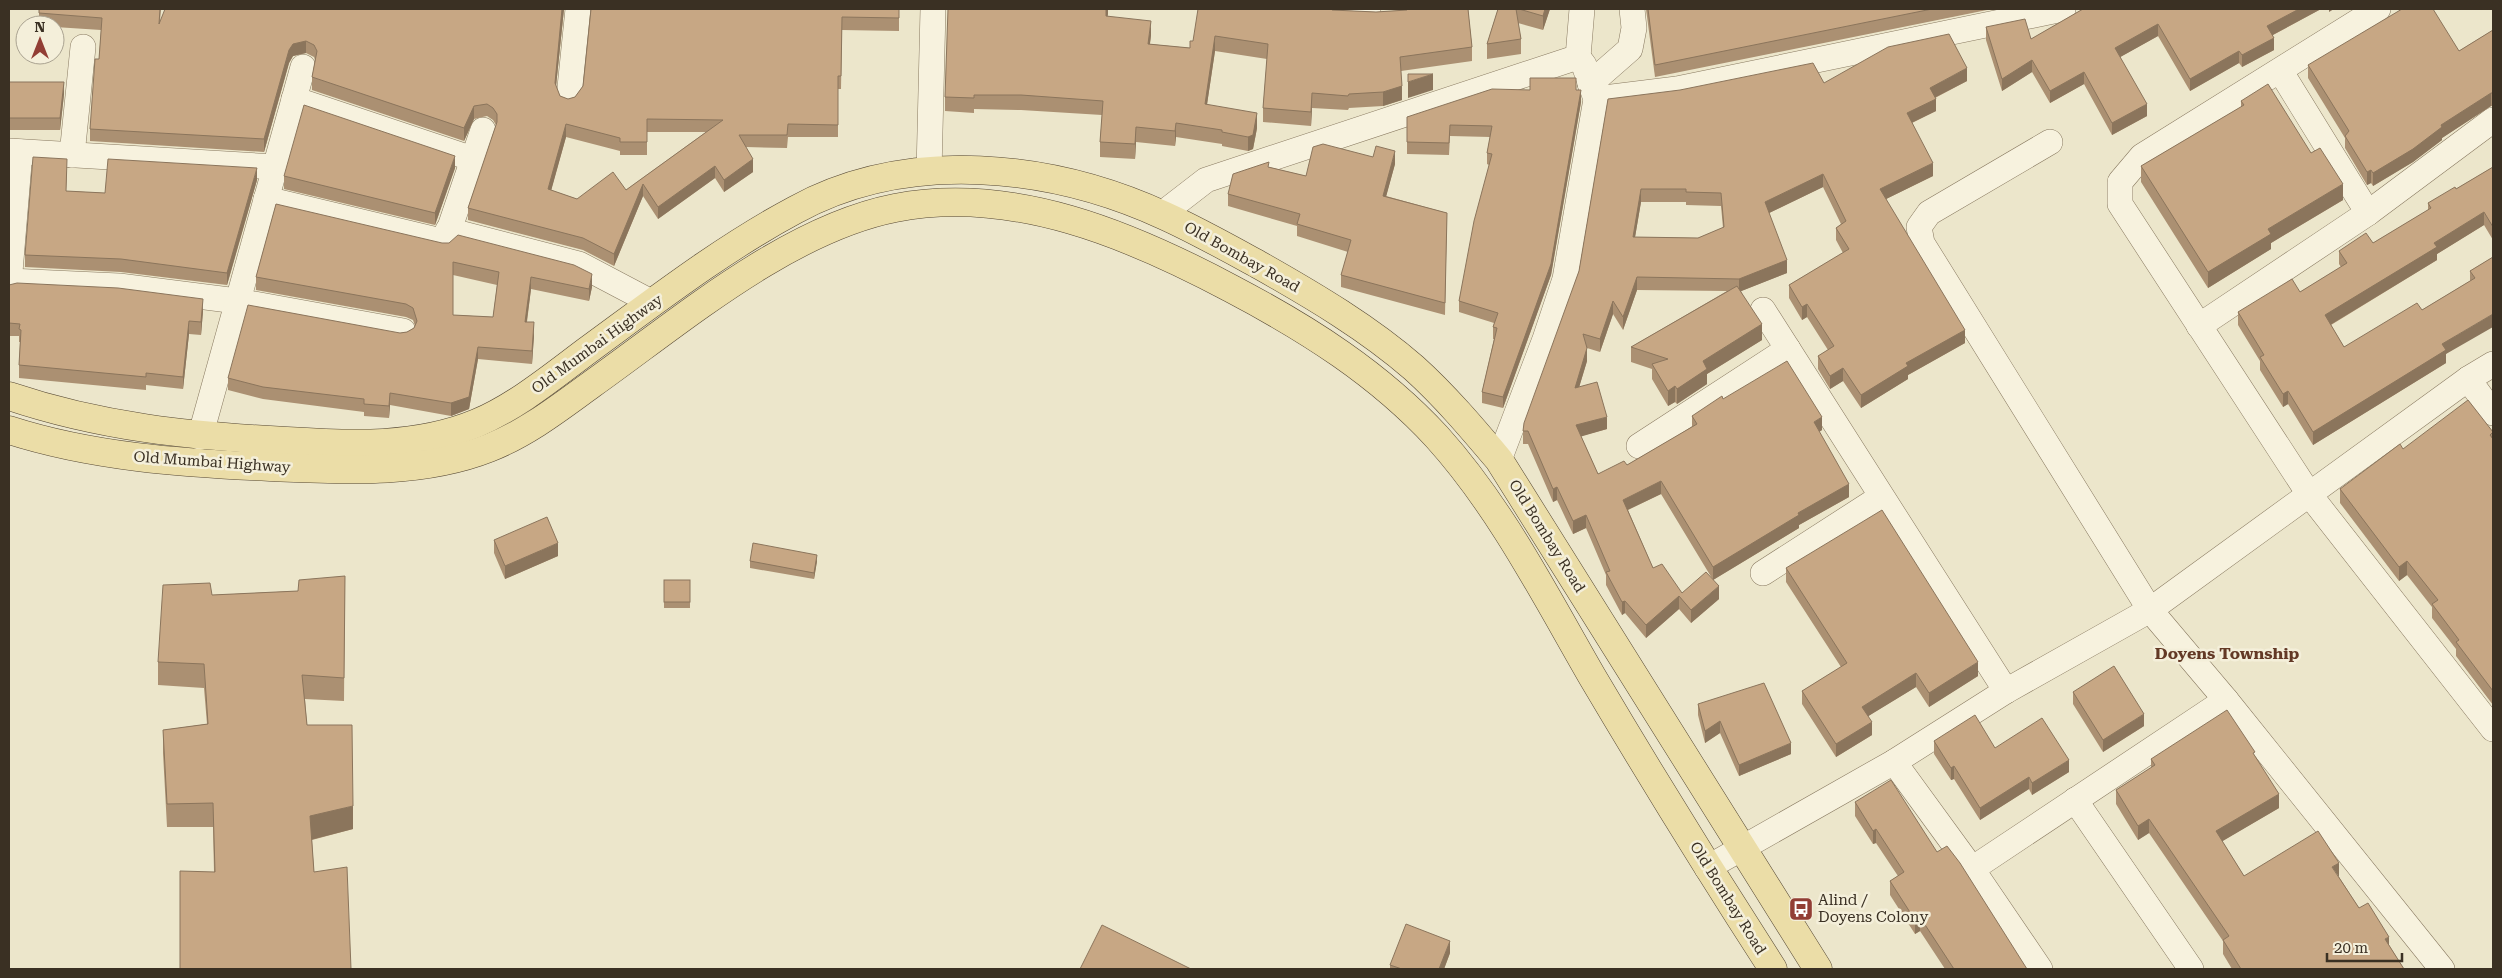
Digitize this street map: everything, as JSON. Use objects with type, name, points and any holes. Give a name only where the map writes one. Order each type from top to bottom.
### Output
[{"type":"main road","name":"Old Mumbai Highway","points":[[9,396],[56,412],[129,427],[200,437],[329,444],[388,443],[433,437],[478,423],[521,399],[653,302],[751,234],[800,206],[854,185],[882,177],[929,172],[979,171],[1032,175],[1087,187],[1162,214]]},
{"type":"main road","name":"Old Mumbai Highway","points":[[10,430],[50,442],[122,456],[196,464],[330,469],[389,468],[436,463],[488,448],[534,426],[761,265],[812,236],[866,216],[898,207],[976,203],[1028,209],[1080,222],[1148,247]]},
{"type":"main road","name":"Old Bombay Road","points":[[1162,214],[1301,288],[1362,328],[1413,368],[1457,412],[1499,460],[1818,969]]},
{"type":"main road","name":"Old Bombay Road","points":[[1148,247],[1284,317],[1345,356],[1395,394],[1466,470],[1509,534],[1707,868],[1773,969]]},
{"type":"street","points":[[568,97],[578,9]]},
{"type":"street","points":[[929,172],[933,9]]},
{"type":"street","points":[[1337,9],[1368,11]]},
{"type":"street","points":[[1499,460],[1545,340],[1564,279],[1593,91],[1578,57],[1582,9]]},
{"type":"street","points":[[1593,91],[1630,49],[1634,28],[1632,9]]},
{"type":"street","points":[[1593,91],[1677,89],[2063,9]]},
{"type":"street","points":[[2378,9],[2281,72],[2142,156],[2120,182],[2120,204],[2309,494],[2493,729]]},
{"type":"street","points":[[72,155],[83,47]]},
{"type":"street","points":[[1162,214],[1206,180],[1578,57]]},
{"type":"street","points":[[200,437],[303,67]]},
{"type":"street","points":[[2281,72],[2368,212]]},
{"type":"street","points":[[294,99],[473,159]]},
{"type":"street","points":[[2199,326],[2368,212],[2493,120]]},
{"type":"street","points":[[266,199],[445,242],[483,130]]},
{"type":"street","points":[[2050,142],[1929,212],[1919,227],[1922,243],[2150,610],[2226,700],[2442,969]]},
{"type":"street","points":[[276,166],[14,152],[9,283],[119,286],[238,301],[403,331]]},
{"type":"street","points":[[448,230],[579,264],[653,302]]},
{"type":"street","points":[[1764,310],[2006,691]]},
{"type":"street","points":[[1639,446],[1788,349]]},
{"type":"street","points":[[1707,868],[1741,847],[1894,762],[2006,691],[2150,610],[2468,379],[2493,364]]},
{"type":"street","points":[[2468,379],[2493,413]]},
{"type":"street","points":[[1763,573],[1881,497]]},
{"type":"street","points":[[1972,869],[2226,700]]},
{"type":"street","points":[[1894,762],[1972,869],[2040,969]]},
{"type":"street","points":[[2075,800],[2191,969]]},
{"type":"building","points":[[39,9],[160,9],[159,24],[165,9],[562,9],[555,83],[560,96],[568,99],[575,97],[583,86],[591,9],[899,9],[899,18],[842,17],[841,76],[838,76],[838,125],[788,124],[787,135],[739,135],[753,159],[724,180],[715,166],[658,207],[643,184],[614,254],[583,238],[468,208],[497,122],[497,114],[493,108],[487,104],[474,106],[464,128],[312,77],[317,51],[314,45],[306,41],[293,44],[289,50],[264,139],[90,129],[95,59],[99,59],[102,18],[39,13]],"holes":[[[647,119],[723,120],[626,190],[613,172],[577,199],[548,189],[566,124],[620,138],[620,142],[647,142]]]},
{"type":"building","points":[[948,9],[1106,9],[1106,16],[1151,21],[1148,44],[1190,48],[1190,41],[1193,41],[1198,9],[1331,9],[1376,12],[1407,9],[1468,9],[1472,47],[1400,57],[1402,86],[1383,92],[1349,94],[1348,96],[1312,93],[1311,112],[1263,108],[1268,44],[1215,36],[1205,104],[1257,113],[1253,135],[1248,137],[1222,132],[1222,130],[1176,123],[1175,131],[1136,127],[1135,144],[1100,142],[1103,101],[1021,95],[974,95],[974,98],[945,97]]},
{"type":"building","points":[[1498,9],[1516,9],[1521,39],[1487,44]]},
{"type":"building","points":[[1519,9],[1545,9],[1543,16]]},
{"type":"building","points":[[1648,9],[1932,9],[1655,65]]},
{"type":"building","points":[[2083,9],[2299,9],[2267,26],[2274,38],[2242,55],[2239,51],[2190,79],[2158,24],[2115,48],[2147,104],[2112,123],[2084,72],[2050,91],[2032,60],[2002,79],[1986,27],[2025,19],[2031,39]]},
{"type":"building","points":[[2402,9],[2433,9],[2459,51],[2493,30],[2493,93],[2441,125],[2442,127],[2413,149],[2373,173],[2371,170],[2367,172],[2345,136],[2349,131],[2308,65]]},
{"type":"building","points":[[1949,34],[1967,68],[1930,88],[1936,99],[1907,113],[1933,163],[1880,189],[1965,330],[1906,363],[1908,366],[1861,395],[1843,368],[1830,376],[1818,356],[1834,346],[1807,304],[1802,307],[1789,285],[1849,249],[1836,228],[1846,221],[1823,174],[1765,202],[1787,260],[1739,279],[1637,277],[1623,317],[1613,301],[1600,339],[1583,334],[1587,348],[1575,388],[1597,382],[1607,417],[1576,425],[1598,474],[1624,461],[1627,465],[1697,424],[1692,416],[1722,396],[1723,399],[1787,361],[1822,417],[1814,422],[1849,484],[1798,513],[1799,515],[1713,567],[1661,481],[1623,500],[1653,568],[1662,564],[1682,593],[1706,572],[1719,586],[1691,610],[1679,596],[1646,625],[1625,601],[1622,602],[1606,572],[1610,571],[1586,515],[1573,521],[1557,487],[1553,489],[1528,431],[1523,431],[1524,423],[1579,271],[1608,99],[1680,90],[1813,63],[1824,83],[1888,47]],"holes":[[[1641,189],[1686,189],[1686,192],[1721,193],[1724,227],[1698,238],[1633,237]]]},
{"type":"building","points":[[1408,74],[1433,74],[1408,82]]},
{"type":"building","points":[[1530,78],[1576,78],[1576,90],[1581,90],[1551,264],[1503,397],[1482,392],[1497,328],[1493,327],[1498,313],[1459,301],[1474,221],[1492,154],[1487,153],[1492,126],[1450,125],[1449,143],[1407,142],[1407,117],[1492,89],[1530,90]]},
{"type":"building","points":[[9,82],[64,82],[60,118],[9,118]]},
{"type":"building","points":[[2268,84],[2311,153],[2320,148],[2343,184],[2268,229],[2271,234],[2208,272],[2141,166],[2244,105],[2241,101]]},
{"type":"building","points":[[304,105],[455,156],[435,213],[284,176]]},
{"type":"building","points":[[1323,144],[1373,157],[1376,146],[1395,151],[1383,196],[1447,213],[1445,303],[1341,275],[1351,240],[1297,224],[1300,214],[1228,194],[1233,174],[1269,162],[1268,167],[1306,176],[1313,147]]},
{"type":"building","points":[[33,157],[67,159],[66,191],[105,193],[108,159],[257,168],[227,273],[121,259],[25,255]]},
{"type":"building","points":[[2493,167],[2493,227],[2484,212],[2434,243],[2437,247],[2325,315],[2344,347],[2417,303],[2422,310],[2475,278],[2470,271],[2493,257],[2493,314],[2442,344],[2446,350],[2313,432],[2288,391],[2283,394],[2260,357],[2264,355],[2238,312],[2292,279],[2300,292],[2347,263],[2339,251],[2366,233],[2373,243],[2431,208],[2428,203]]},
{"type":"building","points":[[276,204],[442,243],[449,243],[458,235],[574,265],[592,274],[589,289],[531,277],[525,322],[534,322],[532,351],[478,347],[469,397],[451,403],[390,393],[389,406],[364,404],[364,399],[263,387],[228,378],[248,305],[400,333],[414,328],[417,321],[413,308],[406,304],[256,277]],"holes":[[[453,262],[499,272],[493,317],[453,315]]]},
{"type":"building","points":[[17,283],[118,288],[203,299],[201,322],[189,321],[183,377],[146,373],[146,377],[19,365],[20,324],[9,323],[9,285]]},
{"type":"building","points":[[1737,286],[1762,324],[1703,361],[1707,369],[1677,389],[1675,386],[1668,391],[1652,364],[1668,359],[1631,347]]},
{"type":"building","points":[[2468,400],[2493,432],[2490,435],[2493,439],[2493,691],[2456,642],[2459,640],[2432,604],[2438,600],[2407,561],[2399,567],[2340,489],[2400,444],[2403,449]]},
{"type":"building","points":[[1882,510],[1978,662],[1929,693],[1916,673],[1862,707],[1872,722],[1836,744],[1802,691],[1847,663],[1786,568]]},
{"type":"building","points":[[547,517],[558,543],[505,566],[494,540]]},
{"type":"building","points":[[753,543],[817,555],[814,573],[750,561]]},
{"type":"building","points":[[345,576],[344,678],[302,675],[307,725],[352,725],[353,806],[310,816],[314,872],[347,867],[351,969],[180,969],[180,871],[215,872],[213,803],[167,804],[163,730],[208,724],[204,664],[158,662],[163,585],[210,583],[212,595],[298,591],[299,580]]},
{"type":"building","points":[[664,580],[690,580],[690,602],[664,602]]},
{"type":"building","points":[[2114,666],[2144,714],[2103,740],[2073,692]]},
{"type":"building","points":[[1764,683],[1791,743],[1739,765],[1720,721],[1705,731],[1698,704]]},
{"type":"building","points":[[2227,710],[2255,752],[2253,753],[2279,794],[2216,831],[2244,876],[2318,831],[2339,863],[2332,867],[2359,908],[2368,903],[2389,937],[2385,939],[2404,969],[2241,969],[2223,940],[2229,936],[2149,819],[2138,826],[2116,790],[2155,765],[2151,759]]},
{"type":"building","points":[[1975,715],[1995,748],[2042,718],[2069,760],[2032,783],[2029,777],[1980,808],[1954,766],[1951,768],[1934,741]]},
{"type":"building","points":[[1891,780],[1937,852],[1947,846],[1960,863],[2027,969],[1954,969],[1920,917],[1915,920],[1890,881],[1904,872],[1876,829],[1873,831],[1855,802]]},
{"type":"building","points":[[1406,924],[1450,941],[1439,969],[1402,969],[1390,965]]},
{"type":"building","points":[[1102,925],[1191,969],[1080,969]]},
{"type":"place","name":"Alind / Doyens Colony","points":[[1801,909]]},
{"type":"district","name":"Doyens Township","points":[[2227,653]]}]
